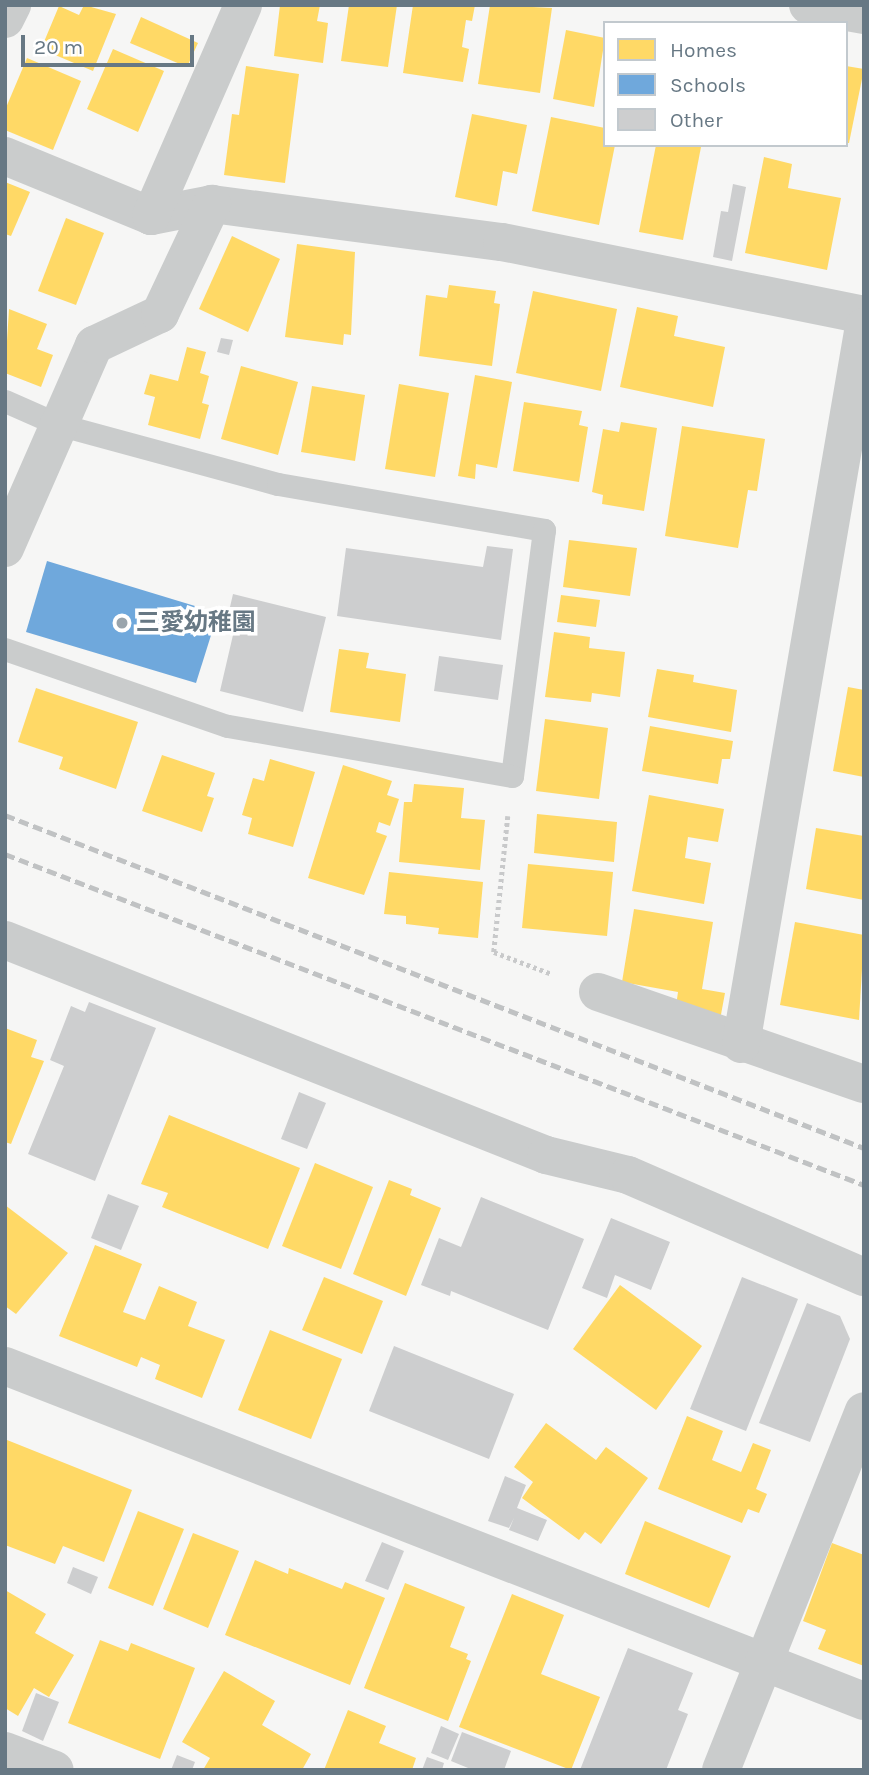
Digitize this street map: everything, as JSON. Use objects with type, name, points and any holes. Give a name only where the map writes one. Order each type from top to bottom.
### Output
[{"type":"street","points":[[5,19],[12,5]]},
{"type":"street","points":[[151,216],[243,5]]},
{"type":"street","points":[[808,5],[864,15]]},
{"type":"street","points":[[5,156],[151,216],[212,204],[502,242],[864,316]]},
{"type":"street","points":[[5,548],[57,424],[94,345],[160,314],[212,204]]},
{"type":"street","points":[[741,1044],[864,326]]},
{"type":"street","points":[[5,940],[546,1155],[628,1175],[864,1277]]},
{"type":"street","points":[[598,992],[741,1044],[864,1084]]},
{"type":"street","points":[[5,1366],[864,1701]]},
{"type":"street","points":[[721,1770],[864,1411]]},
{"type":"street","points":[[5,1751],[55,1770]]},
{"type":"lane","points":[[5,401],[57,424],[278,484],[544,530],[512,776],[227,726],[5,649]]},
{"type":"path","points":[[512,776],[495,952],[598,992]]},
{"type":"building: Homes","points":[[84,5],[116,14],[93,71],[41,49],[59,6],[79,15]]},
{"type":"building: Homes","points":[[280,5],[320,5],[317,21],[328,23],[323,63],[274,56]]},
{"type":"building: Homes","points":[[349,5],[397,5],[388,67],[341,61]]},
{"type":"building: Homes","points":[[413,5],[475,5],[472,21],[466,20],[462,47],[469,49],[463,82],[403,73]]},
{"type":"building: Homes","points":[[490,5],[552,8],[540,93],[478,84]]},
{"type":"building: Homes","points":[[141,17],[198,43],[187,67],[130,43]]},
{"type":"building: Homes","points":[[566,30],[603,38],[594,107],[553,99]]},
{"type":"building: Homes","points":[[113,49],[164,71],[138,132],[87,109]]},
{"type":"building: Homes","points":[[27,58],[81,81],[53,150],[5,130],[5,110]]},
{"type":"building: Homes","points":[[246,66],[299,74],[285,183],[224,175],[232,114],[239,115]]},
{"type":"building: Homes","points":[[848,66],[864,69],[848,143]]},
{"type":"building: Homes","points":[[472,114],[527,125],[517,174],[503,171],[497,206],[455,197]]},
{"type":"building: Homes","points":[[551,117],[603,128],[603,147],[615,147],[599,225],[532,211]]},
{"type":"building: Homes","points":[[656,147],[701,147],[683,240],[639,232]]},
{"type":"building: Homes","points":[[764,157],[792,164],[788,188],[841,198],[827,270],[745,253]]},
{"type":"building: Homes","points":[[5,182],[30,192],[11,236],[5,234]]},
{"type":"building: Homes","points":[[66,218],[104,233],[76,305],[38,291]]},
{"type":"building: Homes","points":[[232,236],[280,259],[248,332],[199,309]]},
{"type":"building: Homes","points":[[297,244],[355,252],[351,335],[344,334],[343,345],[285,337]]},
{"type":"building: Homes","points":[[449,285],[496,291],[494,303],[500,304],[492,366],[419,356],[426,295],[447,298]]},
{"type":"building: Homes","points":[[533,291],[617,309],[601,391],[516,373]]},
{"type":"building: Homes","points":[[637,307],[678,316],[674,336],[725,347],[713,407],[620,387]]},
{"type":"building: Homes","points":[[9,309],[47,324],[37,349],[53,355],[41,387],[5,373]]},
{"type":"building: Homes","points":[[187,347],[206,352],[200,373],[209,376],[202,403],[209,405],[200,439],[148,425],[155,397],[144,394],[150,374],[178,381]]},
{"type":"building: Homes","points":[[241,366],[298,382],[278,455],[221,439]]},
{"type":"building: Homes","points":[[475,375],[512,382],[497,468],[476,464],[475,479],[458,476]]},
{"type":"building: Homes","points":[[399,384],[449,393],[435,477],[385,469]]},
{"type":"building: Homes","points":[[312,386],[365,395],[355,461],[301,452]]},
{"type":"building: Homes","points":[[524,402],[582,411],[579,425],[588,427],[579,482],[513,471]]},
{"type":"building: Homes","points":[[621,422],[657,428],[644,511],[602,504],[603,495],[592,492],[603,429],[619,432]]},
{"type":"building: Homes","points":[[682,426],[765,439],[757,491],[748,490],[738,548],[665,536]]},
{"type":"building: Homes","points":[[569,540],[637,548],[630,596],[563,587]]},
{"type":"building: Homes","points":[[561,595],[600,600],[596,627],[557,622]]},
{"type":"building: Homes","points":[[554,632],[590,637],[589,648],[625,652],[620,697],[592,693],[591,702],[545,697]]},
{"type":"building: Homes","points":[[339,649],[369,653],[366,668],[406,674],[400,722],[330,712]]},
{"type":"building: Homes","points":[[657,669],[694,675],[693,682],[737,690],[731,732],[648,717]]},
{"type":"building: Homes","points":[[848,687],[864,690],[864,777],[833,771]]},
{"type":"building: Homes","points":[[36,688],[138,722],[116,789],[59,769],[63,757],[18,742]]},
{"type":"building: Homes","points":[[545,719],[608,728],[599,799],[536,791]]},
{"type":"building: Homes","points":[[650,726],[733,741],[730,759],[722,759],[718,784],[642,771]]},
{"type":"building: Homes","points":[[162,755],[215,773],[207,796],[214,798],[202,832],[142,811]]},
{"type":"building: Homes","points":[[270,759],[315,772],[293,847],[248,834],[252,818],[242,815],[253,778],[264,781]]},
{"type":"building: Homes","points":[[343,765],[392,781],[387,795],[399,799],[390,826],[379,822],[376,832],[387,836],[364,895],[308,878]]},
{"type":"building: Homes","points":[[414,784],[464,788],[461,818],[485,820],[480,870],[399,862],[404,802],[412,802]]},
{"type":"building: Homes","points":[[649,795],[724,809],[718,842],[688,837],[685,858],[711,863],[704,904],[632,891]]},
{"type":"building: Homes","points":[[537,814],[617,822],[614,862],[534,853]]},
{"type":"building: Homes","points":[[816,828],[864,836],[864,900],[806,889]]},
{"type":"building: Homes","points":[[528,864],[613,872],[607,936],[522,928]]},
{"type":"building: Homes","points":[[389,872],[483,882],[478,938],[438,934],[439,928],[406,924],[406,916],[384,914]]},
{"type":"building: Homes","points":[[634,909],[713,922],[702,989],[725,993],[720,1020],[676,1006],[678,992],[622,982]]},
{"type":"building: Homes","points":[[795,922],[864,935],[859,1020],[780,1005]]},
{"type":"building: Homes","points":[[5,1028],[37,1040],[31,1057],[44,1061],[11,1144],[5,1142]]},
{"type":"building: Homes","points":[[169,1115],[300,1168],[268,1249],[162,1207],[168,1193],[141,1184]]},
{"type":"building: Homes","points":[[315,1163],[373,1187],[341,1269],[282,1246]]},
{"type":"building: Homes","points":[[389,1180],[412,1189],[410,1195],[441,1208],[406,1296],[353,1274]]},
{"type":"building: Homes","points":[[5,1205],[68,1253],[16,1314],[5,1306]]},
{"type":"building: Homes","points":[[95,1245],[142,1264],[123,1312],[145,1320],[159,1286],[197,1302],[188,1326],[225,1340],[202,1398],[155,1379],[160,1365],[141,1357],[137,1367],[59,1336]]},
{"type":"building: Homes","points":[[324,1277],[383,1301],[362,1354],[302,1330]]},
{"type":"building: Homes","points":[[620,1285],[702,1346],[656,1410],[573,1349]]},
{"type":"building: Homes","points":[[270,1330],[342,1359],[311,1439],[238,1410]]},
{"type":"building: Homes","points":[[687,1416],[723,1431],[712,1460],[741,1472],[753,1443],[771,1450],[756,1489],[767,1494],[759,1513],[748,1509],[742,1523],[658,1489]]},
{"type":"building: Homes","points":[[546,1423],[596,1460],[606,1447],[648,1478],[601,1544],[585,1532],[579,1540],[522,1498],[533,1482],[514,1467]]},
{"type":"building: Homes","points":[[7,1440],[132,1490],[104,1562],[63,1546],[55,1564],[5,1545]]},
{"type":"building: Homes","points":[[138,1511],[184,1529],[153,1606],[108,1588]]},
{"type":"building: Homes","points":[[645,1521],[731,1556],[709,1608],[625,1574]]},
{"type":"building: Homes","points":[[193,1533],[239,1551],[208,1628],[163,1609]]},
{"type":"building: Homes","points":[[832,1543],[864,1555],[864,1666],[818,1649],[826,1630],[803,1621]]},
{"type":"building: Homes","points":[[255,1560],[288,1574],[289,1568],[342,1589],[345,1582],[385,1598],[350,1685],[225,1635]]},
{"type":"building: Homes","points":[[405,1583],[465,1607],[450,1647],[468,1654],[466,1659],[471,1661],[448,1721],[364,1688]]},
{"type":"building: Homes","points":[[5,1590],[46,1614],[35,1633],[74,1655],[49,1697],[34,1688],[18,1716],[5,1708]]},
{"type":"building: Homes","points":[[512,1594],[564,1615],[541,1674],[600,1697],[571,1770],[459,1727]]},
{"type":"building: Homes","points":[[100,1640],[128,1651],[131,1643],[195,1668],[160,1759],[68,1723]]},
{"type":"building: Homes","points":[[224,1671],[275,1701],[262,1725],[311,1754],[302,1770],[203,1770],[210,1758],[182,1742]]},
{"type":"building: Homes","points":[[348,1710],[386,1726],[379,1743],[416,1758],[412,1770],[324,1770]]},
{"type":"building: Schools","points":[[47,561],[218,613],[196,683],[26,632]]},
{"type":"building: Other","points":[[733,184],[746,187],[732,261],[713,257],[721,211],[728,212]]},
{"type":"building: Other","points":[[221,338],[233,340],[229,355],[217,352]]},
{"type":"building: Other","points":[[487,546],[513,549],[501,640],[337,616],[346,548],[483,567]]},
{"type":"building: Other","points":[[233,594],[326,617],[303,712],[220,691],[236,622],[227,620]]},
{"type":"building: Other","points":[[439,656],[503,665],[498,700],[434,691]]},
{"type":"building: Other","points":[[89,1002],[156,1028],[95,1181],[28,1154],[64,1066],[50,1060],[71,1006],[85,1012]]},
{"type":"building: Other","points":[[299,1092],[326,1103],[307,1149],[281,1139]]},
{"type":"building: Other","points":[[108,1194],[139,1206],[121,1250],[91,1238]]},
{"type":"building: Other","points":[[481,1197],[584,1239],[548,1330],[451,1291],[450,1296],[421,1285],[439,1238],[461,1247]]},
{"type":"building: Other","points":[[611,1218],[670,1242],[651,1290],[615,1275],[607,1298],[582,1288]]},
{"type":"building: Other","points":[[742,1277],[798,1299],[746,1431],[690,1409]]},
{"type":"building: Other","points":[[807,1303],[840,1316],[850,1339],[810,1442],[759,1423]]},
{"type":"building: Other","points":[[394,1346],[514,1394],[489,1459],[369,1411]]},
{"type":"building: Other","points":[[505,1476],[526,1485],[517,1508],[547,1520],[538,1541],[509,1530],[514,1518],[509,1528],[488,1521]]},
{"type":"building: Other","points":[[382,1542],[404,1551],[388,1590],[365,1581]]},
{"type":"building: Other","points":[[73,1567],[98,1577],[91,1594],[67,1583]]},
{"type":"building: Other","points":[[628,1648],[693,1673],[678,1710],[688,1714],[666,1770],[580,1770]]},
{"type":"building: Other","points":[[36,1693],[59,1702],[43,1741],[22,1731]]},
{"type":"building: Other","points":[[441,1726],[459,1734],[448,1760],[431,1753]]},
{"type":"building: Other","points":[[462,1732],[511,1751],[504,1770],[473,1770],[451,1761]]},
{"type":"building: Other","points":[[177,1755],[195,1762],[192,1770],[171,1770]]},
{"type":"building: Other","points":[[427,1757],[444,1763],[442,1770],[422,1770]]},
{"type":"railway","points":[[5,815],[864,1148]]},
{"type":"railway","points":[[5,854],[864,1185]]},
{"type":"place","name":"三愛幼稚園","points":[[122,623]]}]
